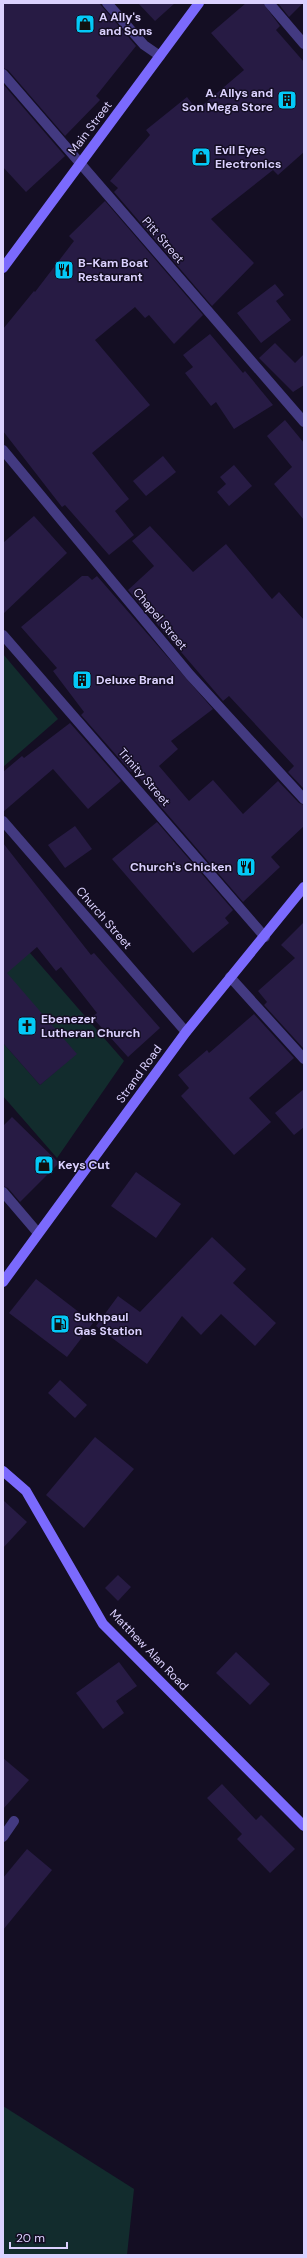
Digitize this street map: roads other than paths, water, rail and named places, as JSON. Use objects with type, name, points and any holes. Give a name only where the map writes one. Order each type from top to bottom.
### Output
[{"type":"street","points":[[107,3],[144,45],[160,56]]},
{"type":"street","name":"Main Street","points":[[4,264],[199,3]]},
{"type":"street","points":[[269,3],[304,44]]},
{"type":"street","name":"Pitt Street","points":[[3,74],[304,422]]},
{"type":"street","name":"Chapel Street","points":[[3,450],[197,683],[304,799]]},
{"type":"street","name":"Trinity Street","points":[[3,635],[265,937]]},
{"type":"street","name":"Church Street","points":[[3,821],[186,1032]]},
{"type":"street","name":"Strand Road","points":[[3,1282],[186,1032],[230,977],[265,937],[304,887]]},
{"type":"street","points":[[230,977],[304,1059]]},
{"type":"street","points":[[3,1192],[38,1233]]},
{"type":"street","name":"Matthew Alan Road","points":[[3,1471],[26,1491],[103,1624],[304,1826]]},
{"type":"street","points":[[3,1837],[14,1821]]},
{"type":"place","name":"A Ally's and Sons","points":[[85,24]]},
{"type":"place","name":"A. Allys and Son Mega Store","points":[[287,100]]},
{"type":"place","name":"Evil Eyes Electronics","points":[[201,157]]},
{"type":"place","name":"B-Kam Boat Restaurant","points":[[64,270]]},
{"type":"place","name":"Deluxe Brand","points":[[82,680]]},
{"type":"place","name":"Church's Chicken","points":[[246,867]]},
{"type":"place","name":"Ebenezer Lutheran Church","points":[[27,1026]]},
{"type":"place","name":"Keys Cut","points":[[44,1165]]},
{"type":"place","name":"Sukhpaul Gas Station","points":[[60,1324]]}]
